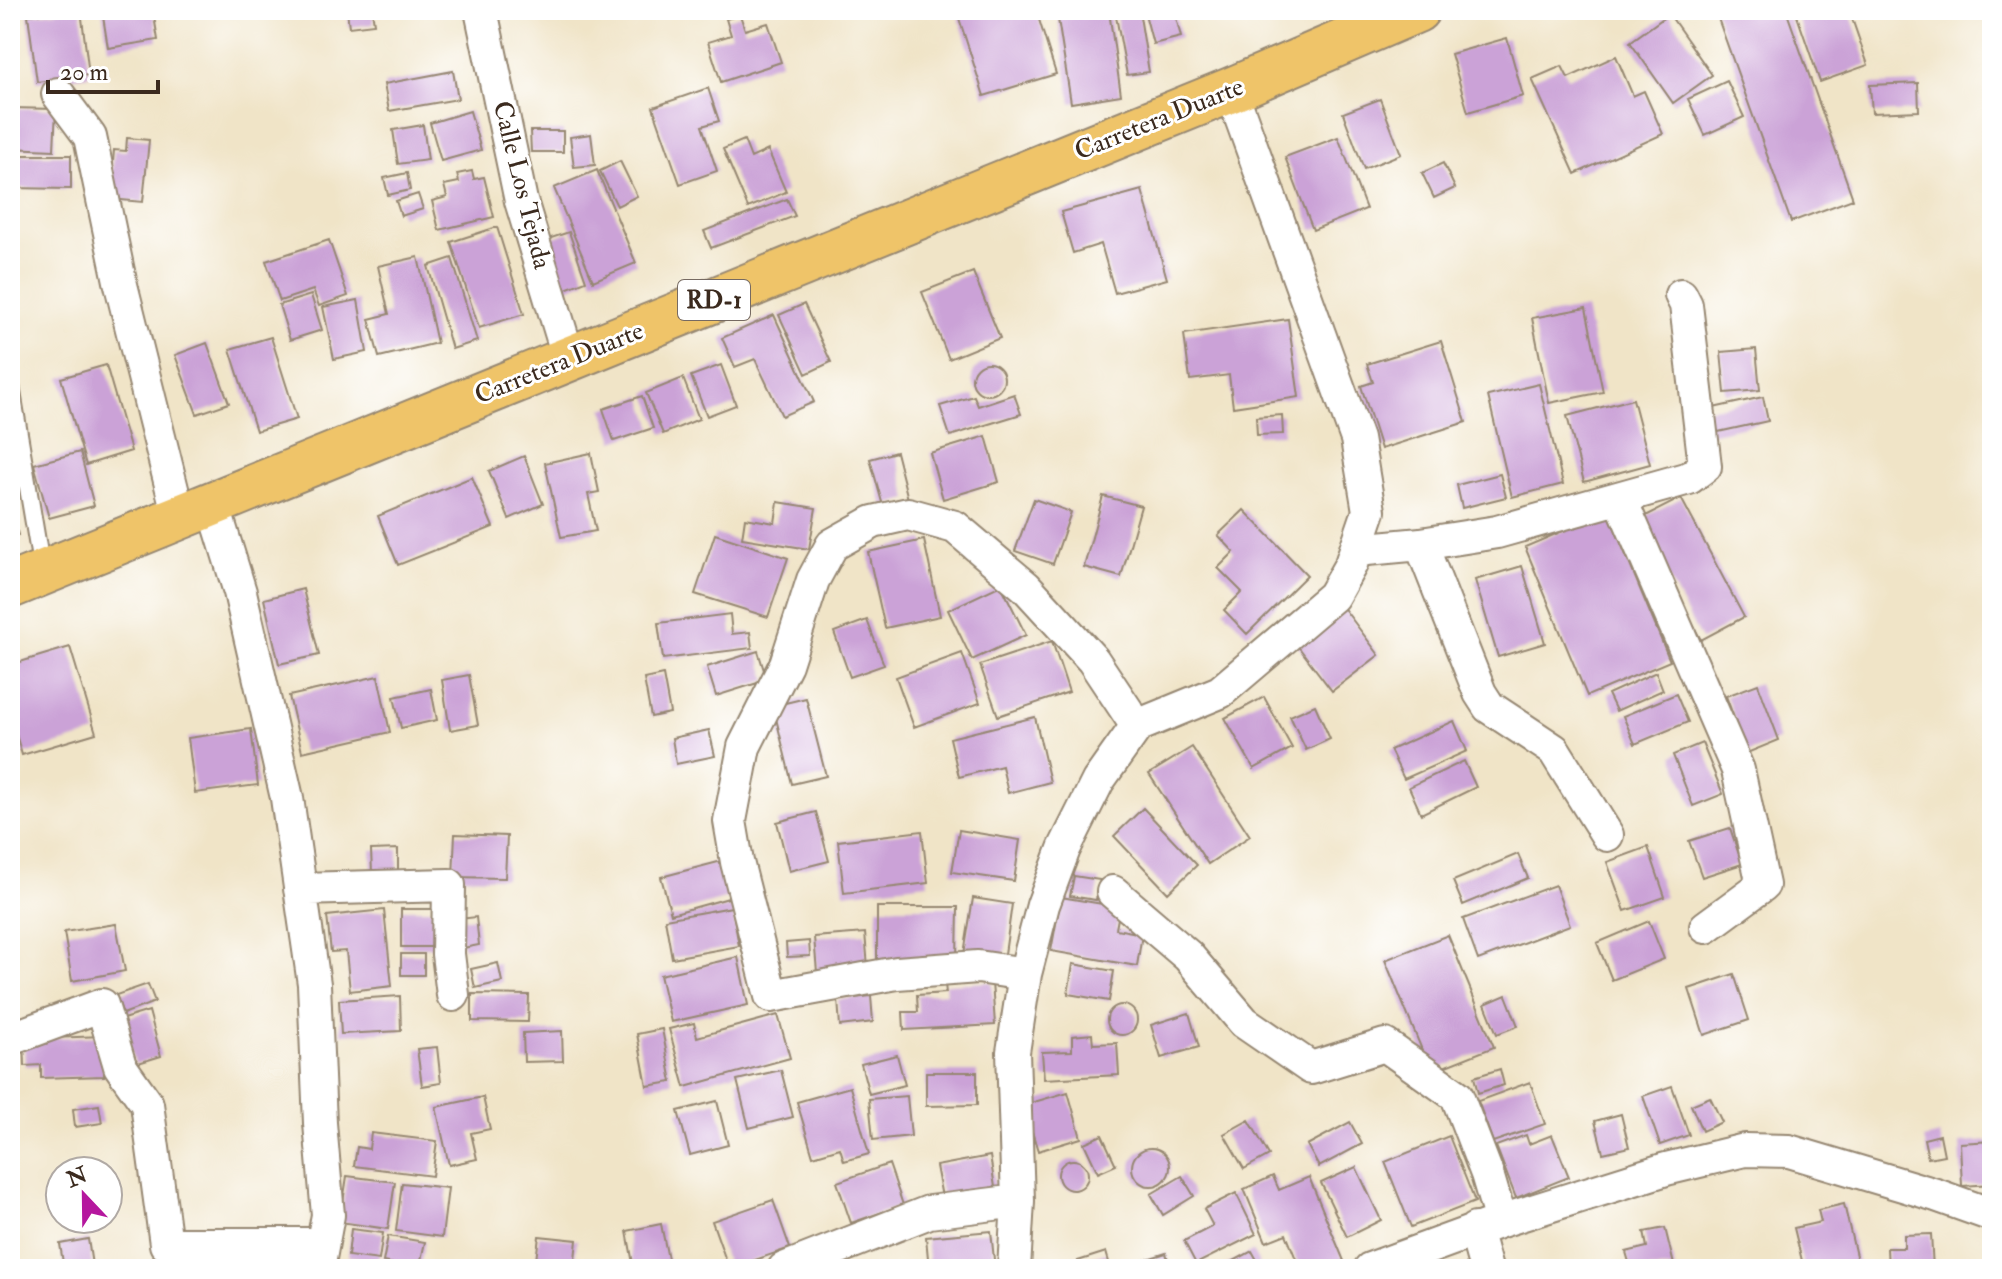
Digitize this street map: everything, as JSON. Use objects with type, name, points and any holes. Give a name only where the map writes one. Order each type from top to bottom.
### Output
[{"type":"main road","name":"Carretera Duarte","points":[[26,580],[1231,90],[1417,10]]},
{"type":"street","name":"Calle Los Tejada","points":[[481,10],[521,201],[569,359]]},
{"type":"street","points":[[1014,1269],[1018,1201],[1013,1052],[1025,974],[1043,905],[1064,849],[1098,781],[1137,726],[1220,692],[1333,596],[1356,550],[1369,511],[1357,439],[1231,90]]},
{"type":"street","points":[[10,1039],[102,1005],[120,1066],[147,1104],[166,1244],[320,1257],[328,1215],[320,1123],[314,984],[287,798],[265,699],[240,592],[196,510],[120,281],[90,137],[58,94]]},
{"type":"street","points":[[1356,550],[1497,532],[1689,478],[1705,466],[1686,305],[1681,295]]},
{"type":"street","points":[[1620,498],[1738,770],[1763,885],[1706,927]]},
{"type":"street","points":[[1025,974],[978,967],[897,973],[771,996],[737,862],[730,821],[744,747],[786,664],[813,580],[832,545],[873,522],[908,514],[955,527],[1026,587],[1093,660],[1137,726]]},
{"type":"street","points":[[1421,544],[1480,693],[1489,707],[1554,750],[1607,835]]},
{"type":"street","points":[[300,889],[449,885],[448,954],[453,995]]},
{"type":"street","points":[[1113,892],[1188,956],[1244,1022],[1311,1068],[1385,1045],[1457,1096],[1487,1174],[1486,1269]]},
{"type":"street","points":[[1370,1269],[1488,1225],[1666,1169],[1745,1150],[1789,1151],[1992,1215]]},
{"type":"street","points":[[784,1269],[929,1212],[1018,1201]]},
{"type":"lane","points":[[10,380],[26,580]]},
{"type":"building","points":[[81,10],[89,75],[37,82],[28,15]]},
{"type":"building","points":[[102,10],[153,10],[158,40],[108,48]]},
{"type":"building","points":[[347,10],[372,10],[374,24],[349,27]]},
{"type":"building","points":[[1036,10],[1056,74],[984,96],[957,12]]},
{"type":"building","points":[[1139,10],[1149,72],[1127,75],[1115,11]]},
{"type":"building","points":[[1144,10],[1174,10],[1181,37],[1153,44]]},
{"type":"building","points":[[1715,10],[1786,10],[1853,199],[1791,222]]},
{"type":"building","points":[[1795,10],[1849,10],[1868,65],[1820,82]]},
{"type":"building","points":[[1109,11],[1121,95],[1071,103],[1058,19]]},
{"type":"building","points":[[1669,14],[1712,75],[1673,103],[1630,42]]},
{"type":"building","points":[[740,15],[745,30],[768,23],[781,62],[721,82],[708,42],[731,35],[726,19]]},
{"type":"building","points":[[1507,38],[1523,96],[1468,112],[1451,54]]},
{"type":"building","points":[[1616,56],[1633,96],[1644,91],[1663,134],[1575,174],[1532,79],[1562,66],[1568,78]]},
{"type":"building","points":[[453,71],[458,99],[389,111],[384,84]]},
{"type":"building","points":[[1727,81],[1744,117],[1705,135],[1688,99]]},
{"type":"building","points":[[1918,83],[1919,111],[1872,113],[1870,85]]},
{"type":"building","points":[[708,88],[719,121],[702,126],[717,171],[680,184],[653,107]]},
{"type":"building","points":[[1380,99],[1401,154],[1364,169],[1343,113]]},
{"type":"building","points":[[10,108],[56,109],[54,150],[10,148]]},
{"type":"building","points":[[470,111],[481,150],[441,161],[430,123]]},
{"type":"building","points":[[423,125],[428,160],[398,164],[393,130]]},
{"type":"building","points":[[530,131],[563,131],[563,152],[531,152]]},
{"type":"building","points":[[591,134],[595,165],[574,167],[570,137]]},
{"type":"building","points":[[1338,137],[1366,209],[1313,230],[1285,157]]},
{"type":"building","points":[[127,138],[149,140],[143,202],[110,199],[114,150],[126,151]]},
{"type":"building","points":[[744,140],[751,158],[768,150],[786,192],[748,208],[723,149]]},
{"type":"building","points":[[10,155],[71,155],[71,189],[10,188]]},
{"type":"building","points":[[620,161],[637,196],[617,206],[600,171]]},
{"type":"building","points":[[1443,163],[1455,188],[1434,198],[1422,173]]},
{"type":"building","points":[[597,170],[636,263],[593,281],[554,188]]},
{"type":"building","points":[[472,171],[474,179],[484,177],[494,217],[439,230],[432,201],[447,197],[444,185],[459,182],[457,174]]},
{"type":"building","points":[[407,173],[410,190],[388,195],[384,178]]},
{"type":"building","points":[[1142,190],[1167,279],[1115,293],[1101,244],[1073,253],[1061,212]]},
{"type":"building","points":[[418,194],[423,209],[401,216],[396,201]]},
{"type":"building","points":[[787,199],[795,216],[711,248],[704,231]]},
{"type":"building","points":[[497,227],[524,314],[479,328],[451,242]]},
{"type":"building","points":[[569,232],[586,281],[563,290],[545,240]]},
{"type":"building","points":[[329,240],[348,296],[319,306],[313,290],[280,301],[266,261]]},
{"type":"building","points":[[418,257],[437,343],[379,357],[369,319],[389,314],[378,266]]},
{"type":"building","points":[[452,258],[477,341],[452,349],[428,266]]},
{"type":"building","points":[[973,272],[1000,338],[949,359],[922,292]]},
{"type":"building","points":[[311,295],[322,330],[290,340],[279,305]]},
{"type":"building","points":[[358,300],[367,352],[334,359],[323,307]]},
{"type":"building","points":[[804,304],[831,362],[806,374],[779,315]]},
{"type":"building","points":[[1586,308],[1603,392],[1549,403],[1532,318]]},
{"type":"building","points":[[774,315],[814,402],[782,416],[755,359],[735,367],[722,338]]},
{"type":"building","points":[[1288,319],[1299,397],[1233,407],[1229,375],[1190,380],[1184,334]]},
{"type":"building","points":[[271,337],[297,419],[256,431],[230,349]]},
{"type":"building","points":[[1441,341],[1466,422],[1381,449],[1361,386],[1373,382],[1367,364]]},
{"type":"building","points":[[207,343],[229,403],[197,414],[175,355]]},
{"type":"building","points":[[1756,349],[1760,390],[1725,393],[1721,352]]},
{"type":"building","points":[[988,363],[999,368],[1004,379],[999,390],[988,395],[977,390],[972,379],[977,368]]},
{"type":"building","points":[[106,365],[131,451],[86,465],[61,378]]},
{"type":"building","points":[[721,365],[736,405],[707,416],[691,376]]},
{"type":"building","points":[[683,378],[699,419],[663,434],[646,393]]},
{"type":"building","points":[[1539,384],[1563,484],[1512,497],[1488,396]]},
{"type":"building","points":[[1014,394],[1021,414],[950,436],[940,406],[974,396],[978,406]]},
{"type":"building","points":[[642,396],[653,428],[614,441],[603,409]]},
{"type":"building","points":[[1763,397],[1768,421],[1709,434],[1704,410]]},
{"type":"building","points":[[1633,399],[1650,464],[1584,482],[1567,416]]},
{"type":"building","points":[[1282,415],[1283,434],[1257,435],[1256,417]]},
{"type":"building","points":[[986,436],[999,482],[943,499],[930,453]]},
{"type":"building","points":[[80,452],[94,506],[49,518],[34,464]]},
{"type":"building","points":[[896,452],[908,499],[883,506],[870,459]]},
{"type":"building","points":[[591,453],[599,492],[588,494],[596,531],[561,537],[545,463]]},
{"type":"building","points":[[524,456],[543,504],[509,519],[489,471]]},
{"type":"building","points":[[1500,474],[1506,497],[1462,508],[1457,485]]},
{"type":"building","points":[[472,477],[493,527],[398,565],[378,516]]},
{"type":"building","points":[[1103,496],[1141,506],[1121,577],[1084,567]]},
{"type":"building","points":[[1681,498],[1744,617],[1701,640],[1638,520]]},
{"type":"building","points":[[1034,499],[1071,512],[1053,564],[1015,551]]},
{"type":"building","points":[[10,501],[18,535],[10,537]]},
{"type":"building","points":[[778,502],[816,508],[809,549],[742,538],[745,518],[775,523]]},
{"type":"building","points":[[1244,510],[1307,575],[1247,634],[1224,610],[1242,592],[1218,568],[1234,552],[1218,535]]},
{"type":"building","points":[[1608,512],[1670,661],[1587,696],[1525,547]]},
{"type":"building","points":[[715,534],[788,558],[768,617],[695,594]]},
{"type":"building","points":[[924,540],[940,616],[885,628],[868,552]]},
{"type":"building","points":[[1522,566],[1545,643],[1498,657],[1475,580]]},
{"type":"building","points":[[1001,585],[1026,635],[972,660],[948,610]]},
{"type":"building","points":[[303,589],[319,655],[279,664],[264,599]]},
{"type":"building","points":[[1342,606],[1379,655],[1332,691],[1294,641]]},
{"type":"building","points":[[730,614],[732,634],[750,632],[752,648],[663,659],[658,623]]},
{"type":"building","points":[[867,620],[884,665],[850,677],[834,632]]},
{"type":"building","points":[[1052,641],[1069,692],[998,716],[980,665]]},
{"type":"building","points":[[70,647],[96,733],[22,755],[10,714],[10,665]]},
{"type":"building","points":[[758,651],[767,680],[716,696],[707,667]]},
{"type":"building","points":[[962,653],[980,703],[914,727],[896,677]]},
{"type":"building","points":[[1656,672],[1663,690],[1616,711],[1608,694]]},
{"type":"building","points":[[469,675],[478,725],[450,730],[442,680]]},
{"type":"building","points":[[663,675],[670,713],[651,717],[644,679]]},
{"type":"building","points":[[378,676],[390,732],[302,752],[289,696]]},
{"type":"building","points":[[1758,684],[1779,740],[1747,753],[1726,696]]},
{"type":"building","points":[[431,689],[437,720],[401,728],[394,697]]},
{"type":"building","points":[[1676,694],[1688,722],[1635,744],[1623,716]]},
{"type":"building","points":[[1264,697],[1292,748],[1254,769],[1225,718]]},
{"type":"building","points":[[806,698],[826,776],[792,784],[773,706]]},
{"type":"building","points":[[1315,705],[1330,739],[1306,750],[1290,716]]},
{"type":"building","points":[[1035,717],[1050,782],[1008,793],[1002,766],[959,777],[950,738]]},
{"type":"building","points":[[1454,721],[1467,751],[1404,779],[1390,750]]},
{"type":"building","points":[[251,729],[258,785],[195,793],[188,738]]},
{"type":"building","points":[[709,730],[715,756],[676,764],[672,738]]},
{"type":"building","points":[[1702,743],[1723,794],[1693,806],[1673,755]]},
{"type":"building","points":[[1192,747],[1250,836],[1208,864],[1149,774]]},
{"type":"building","points":[[1464,761],[1476,787],[1421,814],[1409,787]]},
{"type":"building","points":[[1143,808],[1197,865],[1168,893],[1114,836]]},
{"type":"building","points":[[816,812],[829,861],[789,871],[777,822]]},
{"type":"building","points":[[1730,828],[1742,864],[1702,877],[1689,841]]},
{"type":"building","points":[[959,830],[1020,840],[1014,881],[952,872]]},
{"type":"building","points":[[922,831],[928,883],[844,893],[838,841]]},
{"type":"building","points":[[455,834],[507,836],[505,878],[453,877]]},
{"type":"building","points":[[1648,847],[1665,897],[1625,911],[1607,862]]},
{"type":"building","points":[[398,849],[398,872],[372,873],[371,850]]},
{"type":"building","points":[[1518,854],[1528,878],[1463,905],[1453,881]]},
{"type":"building","points":[[722,861],[732,897],[671,914],[661,877]]},
{"type":"building","points":[[1074,876],[1100,880],[1096,900],[1070,896]]},
{"type":"building","points":[[1555,885],[1570,925],[1478,960],[1463,919]]},
{"type":"building","points":[[1061,897],[1120,907],[1116,929],[1142,934],[1137,966],[1051,951]]},
{"type":"building","points":[[973,898],[1012,904],[1004,961],[964,954]]},
{"type":"building","points":[[732,907],[739,946],[672,958],[665,919]]},
{"type":"building","points":[[877,907],[958,907],[957,960],[877,960]]},
{"type":"building","points":[[401,909],[433,909],[433,947],[401,947]]},
{"type":"building","points":[[384,910],[392,986],[350,991],[346,951],[331,952],[327,916]]},
{"type":"building","points":[[476,917],[479,945],[463,948],[459,919]]},
{"type":"building","points":[[1649,921],[1664,959],[1612,980],[1597,943]]},
{"type":"building","points":[[116,924],[125,971],[72,981],[64,932]]},
{"type":"building","points":[[865,933],[868,967],[817,972],[814,937]]},
{"type":"building","points":[[1448,935],[1494,1047],[1431,1072],[1385,960]]},
{"type":"building","points":[[809,941],[810,956],[787,957],[786,943]]},
{"type":"building","points":[[401,954],[424,954],[424,975],[401,975]]},
{"type":"building","points":[[738,957],[748,1005],[671,1022],[660,975]]},
{"type":"building","points":[[498,963],[502,982],[475,988],[471,969]]},
{"type":"building","points":[[1073,964],[1114,971],[1109,1001],[1068,994]]},
{"type":"building","points":[[1734,974],[1749,1020],[1704,1035],[1689,989]]},
{"type":"building","points":[[992,982],[995,1025],[904,1030],[903,1012],[918,1012],[917,995],[946,993],[945,984]]},
{"type":"building","points":[[148,984],[155,1002],[123,1014],[116,995]]},
{"type":"building","points":[[472,994],[529,995],[528,1022],[472,1021]]},
{"type":"building","points":[[1506,995],[1518,1026],[1497,1034],[1485,1004]]},
{"type":"building","points":[[400,996],[401,1031],[341,1034],[339,1000]]},
{"type":"building","points":[[871,996],[873,1022],[840,1026],[838,1000]]},
{"type":"building","points":[[1122,1005],[1128,1006],[1136,1014],[1136,1026],[1128,1034],[1122,1035],[1116,1034],[1108,1026],[1107,1020],[1108,1014],[1116,1006]]},
{"type":"building","points":[[149,1011],[161,1056],[135,1064],[123,1019]]},
{"type":"building","points":[[1189,1013],[1199,1047],[1161,1058],[1151,1025]]},
{"type":"building","points":[[778,1015],[790,1058],[685,1087],[669,1029],[694,1023],[697,1037]]},
{"type":"building","points":[[662,1029],[672,1082],[647,1086],[637,1034]]},
{"type":"building","points":[[562,1031],[563,1061],[524,1062],[523,1033]]},
{"type":"building","points":[[1092,1034],[1093,1044],[1117,1043],[1119,1075],[1044,1079],[1042,1052],[1072,1051],[1072,1036]]},
{"type":"building","points":[[103,1036],[104,1076],[41,1078],[41,1065],[25,1066],[24,1039]]},
{"type":"building","points":[[437,1047],[441,1083],[422,1086],[417,1049]]},
{"type":"building","points":[[897,1055],[905,1085],[869,1094],[861,1064]]},
{"type":"building","points":[[1500,1069],[1504,1085],[1478,1093],[1474,1077]]},
{"type":"building","points":[[781,1070],[793,1117],[749,1128],[737,1080]]},
{"type":"building","points":[[926,1072],[977,1072],[977,1105],[926,1106]]},
{"type":"building","points":[[1530,1082],[1545,1124],[1493,1142],[1478,1101]]},
{"type":"building","points":[[1672,1086],[1689,1135],[1660,1145],[1643,1096]]},
{"type":"building","points":[[850,1087],[869,1154],[844,1161],[840,1148],[813,1156],[797,1102]]},
{"type":"building","points":[[1068,1092],[1081,1138],[1038,1151],[1024,1105]]},
{"type":"building","points":[[907,1096],[911,1136],[873,1140],[869,1099]]},
{"type":"building","points":[[483,1097],[490,1129],[471,1133],[477,1159],[449,1165],[436,1107]]},
{"type":"building","points":[[1710,1097],[1722,1122],[1702,1131],[1691,1105]]},
{"type":"building","points":[[717,1101],[728,1145],[690,1155],[678,1111]]},
{"type":"building","points":[[99,1105],[102,1123],[75,1127],[73,1109]]},
{"type":"building","points":[[1621,1114],[1629,1147],[1603,1153],[1595,1121]]},
{"type":"building","points":[[1249,1120],[1269,1155],[1244,1169],[1224,1134]]},
{"type":"building","points":[[1350,1122],[1362,1144],[1319,1167],[1307,1145]]},
{"type":"building","points":[[371,1133],[437,1141],[432,1176],[354,1166],[357,1147],[369,1149]]},
{"type":"building","points":[[1102,1135],[1116,1165],[1098,1173],[1084,1143]]},
{"type":"building","points":[[1526,1135],[1529,1144],[1552,1135],[1569,1177],[1516,1198],[1496,1146]]},
{"type":"building","points":[[1940,1135],[1944,1155],[1928,1158],[1924,1139]]},
{"type":"building","points":[[1449,1136],[1475,1202],[1411,1227],[1385,1162]]},
{"type":"building","points":[[1992,1141],[1992,1184],[1962,1186],[1960,1143]]},
{"type":"building","points":[[1151,1148],[1165,1153],[1170,1167],[1165,1181],[1151,1186],[1137,1181],[1132,1167],[1137,1153]]},
{"type":"building","points":[[990,1156],[995,1187],[942,1197],[936,1166]]},
{"type":"building","points":[[1073,1160],[1084,1164],[1088,1175],[1084,1186],[1073,1190],[1062,1186],[1058,1175],[1062,1164]]},
{"type":"building","points":[[889,1164],[903,1205],[851,1223],[837,1182]]},
{"type":"building","points":[[1356,1167],[1381,1220],[1347,1237],[1321,1183]]},
{"type":"building","points":[[347,1176],[395,1182],[388,1229],[340,1222]]},
{"type":"building","points":[[1182,1176],[1194,1196],[1163,1215],[1151,1194]]},
{"type":"building","points":[[1273,1176],[1279,1190],[1309,1177],[1344,1261],[1323,1269],[1300,1269],[1286,1234],[1266,1242],[1244,1189]]},
{"type":"building","points":[[402,1183],[448,1188],[442,1237],[396,1231]]},
{"type":"building","points":[[1236,1193],[1256,1234],[1196,1264],[1184,1241],[1213,1226],[1204,1209]]},
{"type":"building","points":[[773,1200],[790,1248],[729,1269],[712,1221]]},
{"type":"building","points":[[1844,1204],[1859,1269],[1804,1269],[1794,1228],[1821,1222],[1818,1210]]},
{"type":"building","points":[[661,1224],[670,1269],[634,1269],[627,1231]]},
{"type":"building","points":[[1665,1228],[1675,1269],[1631,1269],[1626,1252],[1647,1247],[1644,1232]]},
{"type":"building","points":[[351,1229],[383,1233],[379,1260],[348,1256]]},
{"type":"building","points":[[991,1231],[995,1269],[929,1269],[926,1237]]},
{"type":"building","points":[[1931,1234],[1933,1269],[1888,1269],[1887,1248],[1904,1248],[1904,1235]]},
{"type":"building","points":[[388,1236],[425,1242],[419,1269],[383,1262]]},
{"type":"building","points":[[539,1236],[577,1240],[574,1269],[535,1269]]},
{"type":"building","points":[[88,1239],[92,1265],[64,1269],[60,1244]]},
{"type":"building","points":[[1252,1251],[1262,1269],[1219,1269]]},
{"type":"building","points":[[1106,1252],[1111,1269],[1081,1269],[1078,1261]]},
{"type":"building","points":[[249,1253],[303,1258],[302,1269],[247,1269]]},
{"type":"building","points":[[1166,1253],[1171,1269],[1119,1269],[1119,1268]]},
{"type":"building","points":[[192,1257],[194,1269],[160,1269],[159,1263]]}]
